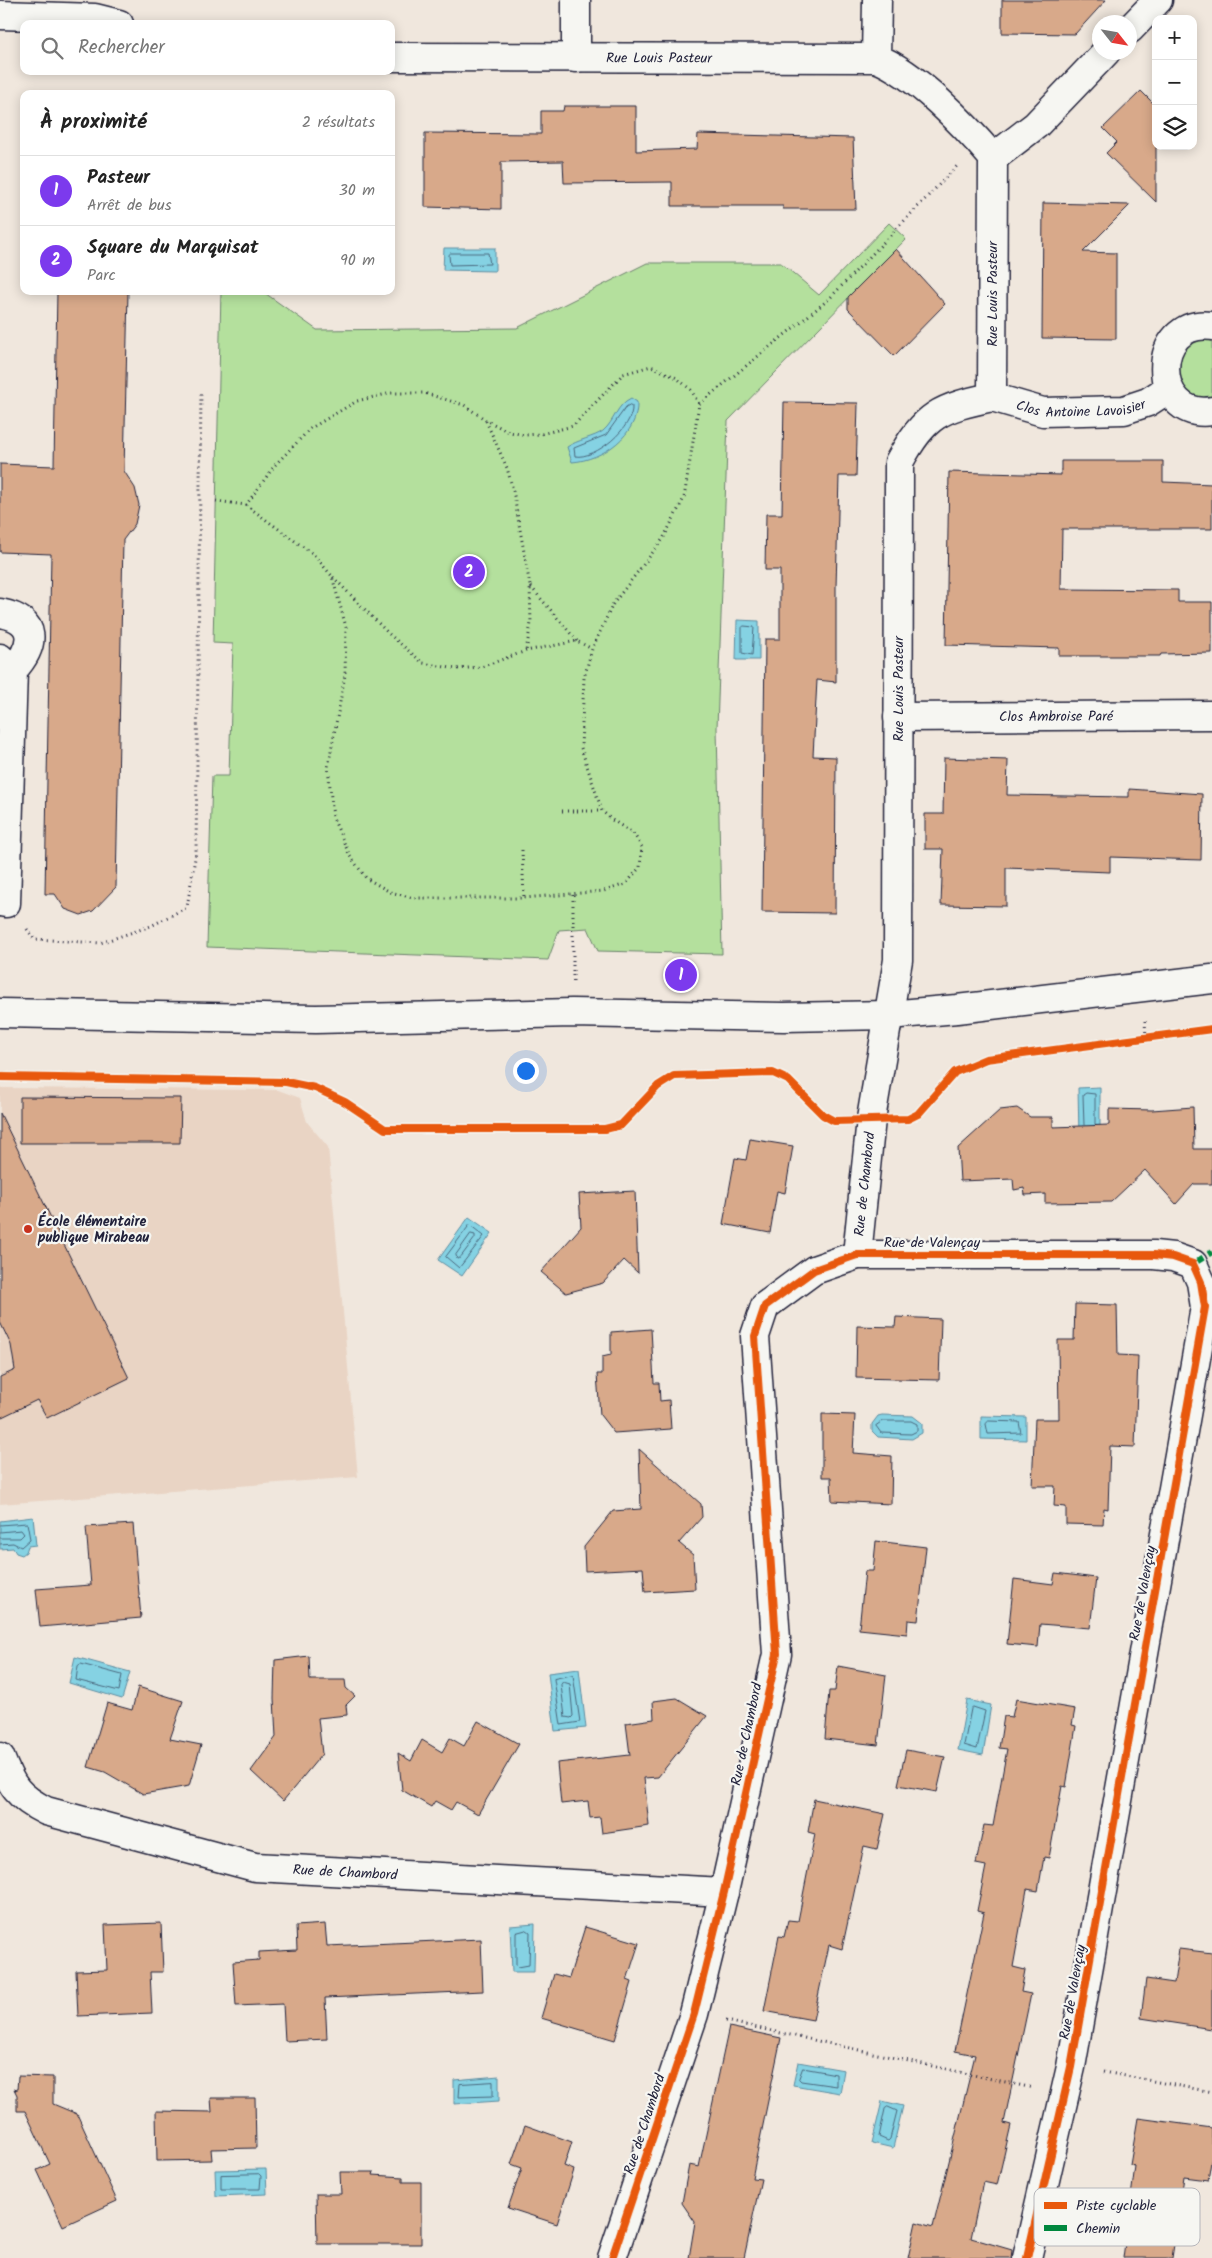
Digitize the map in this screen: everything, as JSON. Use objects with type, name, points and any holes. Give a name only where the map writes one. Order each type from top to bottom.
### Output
[{"type":"street","points":[[576,0],[576,58]]},
{"type":"street","points":[[876,58],[877,0]]},
{"type":"street","points":[[1137,22],[1158,0]]},
{"type":"street","points":[[9,10],[104,20]]},
{"type":"street","name":"Rue Louis Pasteur","points":[[395,58],[876,58],[892,64],[914,81],[986,150],[992,397],[944,409],[928,419],[912,437],[899,462],[898,960],[889,1015]]},
{"type":"street","points":[[986,150],[1036,125],[1098,60]]},
{"type":"street","points":[[1212,326],[1194,327],[1180,334],[1170,345],[1164,359],[1164,375],[1168,389],[1178,401],[1190,409],[1205,412],[1212,411]]},
{"type":"street","name":"Clos Antoine Lavoisier","points":[[992,397],[1043,412],[1124,410],[1148,402],[1168,389]]},
{"type":"street","points":[[0,613],[22,622],[28,631],[30,644],[25,657],[6,664],[3,903]]},
{"type":"street","name":"Clos Ambroise Paré","points":[[898,717],[1212,715]]},
{"type":"street","points":[[0,1013],[316,1020],[572,1013],[784,1017],[889,1015],[1212,979]]},
{"type":"street","name":"Rue de Chambord","points":[[612,2258],[694,2014],[724,1892],[777,1654],[755,1336],[765,1306],[814,1270],[857,1255],[870,1119],[889,1015]]},
{"type":"street","name":"Rue de Valençay","points":[[857,1255],[1154,1254],[1173,1257],[1193,1264],[1201,1282],[1205,1307],[1071,2067],[1043,2188]]},
{"type":"street","name":"Rue de Chambord","points":[[0,1757],[10,1783],[17,1792],[46,1811],[255,1867],[724,1892]]},
{"type":"street","name":"Rue de Valençay","points":[[1027,2258],[1034,2228]]},
{"type":"path","points":[[699,404],[829,298],[986,150]]},
{"type":"path","points":[[246,505],[275,465],[310,428],[357,401],[391,394],[424,393],[464,405],[486,420],[509,432],[526,436],[573,426],[623,374],[651,366],[677,378],[691,390],[699,404],[684,498],[663,539],[613,604],[592,649],[584,678],[581,748],[602,811],[612,820],[633,833],[642,847],[640,867],[626,884],[604,891],[524,898],[414,898],[390,892],[366,878],[350,856],[333,818],[328,767],[346,675],[346,626],[332,576]]},
{"type":"path","points":[[3,903],[34,939],[100,943],[150,926],[187,907],[196,852],[200,391]]},
{"type":"path","points":[[486,420],[507,468],[514,490],[530,586],[531,623],[526,651]]},
{"type":"path","points":[[216,501],[246,505],[314,555],[389,634],[423,663],[456,669],[481,667],[526,651],[577,641]]},
{"type":"path","points":[[530,586],[577,641],[592,649]]},
{"type":"path","points":[[562,811],[602,811]]},
{"type":"path","points":[[522,850],[524,898]]},
{"type":"path","points":[[572,1013],[573,894]]},
{"type":"path","points":[[1137,1039],[1156,1037]]},
{"type":"path","points":[[694,2014],[1065,2095]]},
{"type":"path","points":[[1071,2067],[1212,2092]]},
{"type":"shaded area","points":[[0,1088],[278,1090],[300,1098],[307,1122],[328,1147],[358,1477],[0,1504]]},
{"type":"green space","points":[[889,223],[906,239],[728,421],[717,728],[722,954],[598,951],[588,928],[559,930],[548,960],[207,947],[212,776],[229,776],[233,644],[213,643],[221,295],[268,295],[317,330],[517,328],[647,263],[781,263],[819,295]]},
{"type":"green space","points":[[1207,338],[1212,340],[1212,397],[1199,397],[1189,393],[1182,385],[1178,375],[1178,364],[1182,353],[1192,344]]},
{"type":"water","points":[[444,248],[495,248],[495,271],[443,270]]},
{"type":"water","points":[[631,398],[637,402],[636,414],[632,425],[625,435],[607,451],[584,460],[572,462],[567,447],[603,431],[622,405]]},
{"type":"water","points":[[737,620],[759,621],[759,660],[736,660]]},
{"type":"water","points":[[1100,1087],[1100,1138],[1079,1137],[1078,1088]]},
{"type":"water","points":[[469,1217],[492,1233],[462,1276],[438,1260]]},
{"type":"water","points":[[878,1416],[913,1416],[922,1423],[922,1433],[912,1439],[878,1437],[872,1431],[872,1424]]},
{"type":"water","points":[[981,1416],[1026,1417],[1026,1440],[981,1439]]},
{"type":"water","points":[[33,1517],[36,1545],[28,1546],[26,1552],[22,1555],[16,1553],[13,1548],[0,1549],[0,1521]]},
{"type":"water","points":[[75,1657],[130,1672],[122,1699],[69,1683]]},
{"type":"water","points":[[579,1669],[586,1728],[555,1731],[548,1673]]},
{"type":"water","points":[[967,1700],[991,1705],[983,1755],[958,1750]]},
{"type":"water","points":[[535,1924],[534,1972],[512,1972],[510,1926]]},
{"type":"water","points":[[798,2062],[844,2070],[840,2093],[793,2085]]},
{"type":"water","points":[[499,2076],[499,2101],[454,2104],[454,2080]]},
{"type":"water","points":[[882,2101],[903,2106],[893,2148],[872,2143]]},
{"type":"water","points":[[266,2169],[267,2194],[216,2196],[215,2170]]},
{"type":"building","points":[[1002,0],[1106,0],[1075,34],[1002,33]]},
{"type":"building","points":[[1141,91],[1152,102],[1152,150],[1156,150],[1156,202],[1106,153],[1117,142],[1103,128]]},
{"type":"building","points":[[564,106],[636,106],[636,151],[697,149],[698,134],[853,138],[856,209],[783,209],[783,206],[672,206],[672,182],[564,183],[563,161],[501,162],[501,209],[425,207],[425,133],[541,134],[541,111],[563,111]]},
{"type":"building","points":[[1043,203],[1130,205],[1083,252],[1116,253],[1116,339],[1042,338]]},
{"type":"building","points":[[896,249],[945,304],[894,356],[848,309],[848,297]]},
{"type":"building","points":[[57,295],[128,295],[124,471],[135,488],[139,505],[135,524],[123,540],[116,887],[93,911],[81,915],[65,909],[55,894],[45,894],[51,554],[0,552],[0,464],[54,466]]},
{"type":"building","points":[[784,402],[858,403],[856,476],[839,476],[836,682],[817,680],[813,756],[836,757],[835,913],[762,912],[765,639],[780,639],[780,570],[765,570],[766,514],[782,514]]},
{"type":"building","points":[[1061,461],[1163,461],[1163,482],[1212,484],[1212,529],[1062,529],[1061,589],[1178,590],[1178,602],[1212,602],[1212,653],[1161,654],[1160,656],[1059,656],[1059,648],[946,645],[949,472],[1061,475]]},
{"type":"building","points":[[944,758],[1008,760],[1007,795],[1129,797],[1129,789],[1202,794],[1201,860],[1110,857],[1110,872],[1006,868],[1006,906],[941,905],[943,849],[925,849],[925,814],[943,814]]},
{"type":"building","points":[[20,1097],[181,1098],[180,1143],[20,1143]]},
{"type":"building","points":[[1193,1107],[1194,1149],[1212,1149],[1212,1184],[1194,1184],[1176,1204],[1145,1170],[1111,1202],[1045,1203],[1045,1194],[1025,1195],[1024,1188],[1014,1190],[1013,1179],[960,1181],[958,1148],[1000,1110],[1017,1108],[1030,1117],[1053,1117],[1053,1127],[1109,1125],[1109,1109],[1152,1110]]},
{"type":"building","name":"École élémentaire publique Mirabeau","points":[[0,1113],[129,1378],[47,1418],[37,1400],[0,1418],[0,1377],[15,1370],[11,1345],[0,1322]]},
{"type":"building","points":[[750,1139],[793,1146],[785,1193],[777,1191],[770,1233],[723,1224],[735,1158],[746,1160]]},
{"type":"building","points":[[635,1191],[638,1273],[624,1260],[603,1283],[566,1293],[541,1272],[581,1227],[579,1194]]},
{"type":"building","points":[[1075,1304],[1117,1305],[1118,1355],[1138,1356],[1135,1447],[1110,1446],[1108,1509],[1104,1508],[1103,1525],[1066,1524],[1066,1507],[1054,1506],[1055,1486],[1032,1486],[1035,1419],[1059,1419],[1058,1340],[1074,1340]]},
{"type":"building","points":[[896,1317],[941,1319],[939,1380],[856,1378],[857,1326],[895,1327]]},
{"type":"building","points":[[651,1329],[654,1383],[659,1383],[660,1401],[669,1400],[671,1429],[614,1433],[600,1415],[597,1374],[602,1374],[602,1357],[611,1355],[611,1332]]},
{"type":"building","points":[[822,1414],[855,1415],[853,1453],[892,1456],[891,1504],[832,1501],[831,1477],[822,1477]]},
{"type":"building","points":[[639,1449],[701,1504],[702,1517],[679,1543],[693,1555],[695,1589],[645,1592],[643,1568],[585,1571],[584,1547],[613,1511],[641,1509]]},
{"type":"building","points":[[133,1524],[141,1618],[40,1627],[36,1589],[91,1585],[86,1527]]},
{"type":"building","points":[[876,1541],[926,1547],[918,1621],[908,1620],[907,1634],[859,1629],[865,1571],[873,1571]]},
{"type":"building","points":[[1055,1573],[1096,1578],[1090,1628],[1040,1624],[1038,1647],[1007,1644],[1014,1579],[1053,1584]]},
{"type":"building","points":[[309,1656],[310,1680],[345,1680],[346,1688],[355,1696],[346,1705],[347,1715],[318,1718],[322,1754],[283,1801],[251,1771],[276,1737],[275,1660]]},
{"type":"building","points":[[838,1666],[886,1675],[878,1745],[825,1739],[829,1691],[835,1691]]},
{"type":"building","points":[[138,1687],[183,1701],[170,1739],[201,1745],[189,1786],[143,1794],[105,1772],[88,1767],[107,1703],[132,1710]]},
{"type":"building","points":[[677,1698],[707,1716],[658,1777],[644,1778],[649,1826],[602,1833],[600,1817],[590,1818],[588,1801],[561,1804],[557,1763],[630,1755],[626,1723],[654,1719],[653,1701]]},
{"type":"building","points":[[1016,1699],[1075,1709],[1072,1725],[1076,1726],[1066,1787],[1062,1786],[1049,1858],[1044,1857],[1038,1891],[1027,1889],[1013,1967],[1025,1970],[1021,1992],[1031,1994],[1004,2123],[1011,2125],[997,2185],[983,2182],[971,2238],[1012,2250],[1011,2258],[908,2258],[916,2222],[933,2227],[975,2055],[955,2051],[984,1913],[977,1911],[986,1866],[976,1864],[984,1825],[993,1826],[1007,1749],[999,1748],[1004,1716],[1012,1717]]},
{"type":"building","points":[[478,1721],[519,1744],[478,1814],[456,1802],[451,1810],[435,1801],[431,1807],[402,1790],[398,1753],[411,1761],[422,1740],[442,1752],[450,1738],[464,1746]]},
{"type":"building","points":[[906,1750],[945,1757],[937,1792],[898,1785]]},
{"type":"building","points":[[814,1799],[885,1814],[877,1849],[864,1846],[842,1949],[829,1945],[813,2020],[764,2011],[779,1936],[784,1937],[788,1920],[798,1921],[815,1834],[808,1832]]},
{"type":"building","points":[[161,1923],[163,1972],[150,1972],[152,2013],[78,2016],[76,1971],[107,1970],[105,1925]]},
{"type":"building","points":[[325,1924],[327,1946],[481,1939],[483,1991],[325,1998],[327,2039],[285,2041],[283,2004],[236,2006],[233,1962],[259,1960],[259,1952],[297,1950],[296,1926]]},
{"type":"building","points":[[585,1927],[639,1943],[627,1980],[632,1982],[615,2040],[541,2018],[554,1974],[569,1978]]},
{"type":"building","points":[[1179,1949],[1212,1953],[1212,2029],[1141,2018],[1146,1979],[1174,1983]]},
{"type":"building","points":[[729,2027],[781,2038],[752,2178],[761,2179],[744,2258],[689,2258],[695,2222],[682,2203],[689,2165],[699,2167]]},
{"type":"building","points":[[18,2076],[53,2077],[53,2104],[77,2114],[117,2201],[63,2226],[37,2170],[50,2164],[25,2111],[17,2111],[17,2095],[14,2089],[17,2090]]},
{"type":"building","points":[[211,2098],[255,2098],[256,2148],[211,2149],[212,2160],[157,2161],[156,2111],[212,2112]]},
{"type":"building","points":[[1138,2118],[1212,2128],[1212,2156],[1208,2180],[1184,2177],[1182,2188],[1132,2188],[1135,2166],[1130,2165]]},
{"type":"building","points":[[525,2125],[572,2142],[564,2166],[574,2170],[557,2224],[508,2208],[522,2168],[511,2164]]},
{"type":"building","points":[[340,2172],[374,2172],[373,2175],[403,2177],[403,2182],[421,2182],[421,2244],[317,2244],[316,2194],[341,2194]]},
{"type":"building","points":[[1125,2246],[1174,2246],[1172,2258],[1123,2258]]},
{"type":"marked path","points":[[1193,1264],[1212,1252]]},
{"type":"cycle path","points":[[0,1077],[286,1082],[315,1088],[345,1102],[385,1129],[605,1129],[621,1125],[658,1086],[674,1076],[773,1073],[788,1080],[823,1115],[834,1121],[908,1119],[918,1114],[955,1072],[986,1059],[1212,1029]]},
{"type":"cycle path","points":[[612,2258],[694,2014],[724,1892],[777,1654],[755,1336],[765,1306],[814,1270],[857,1255],[1154,1255],[1173,1257],[1193,1264],[1201,1282],[1205,1307],[1071,2067],[1043,2188]]},
{"type":"cycle path","points":[[1027,2258],[1034,2228]]},
{"type":"place","name":"Square du Marquisat","points":[[469,572]]},
{"type":"place","name":"Pasteur","points":[[681,975]]},
{"type":"place","name":"École élémentaire publique Mirabeau","points":[[28,1229]]}]
